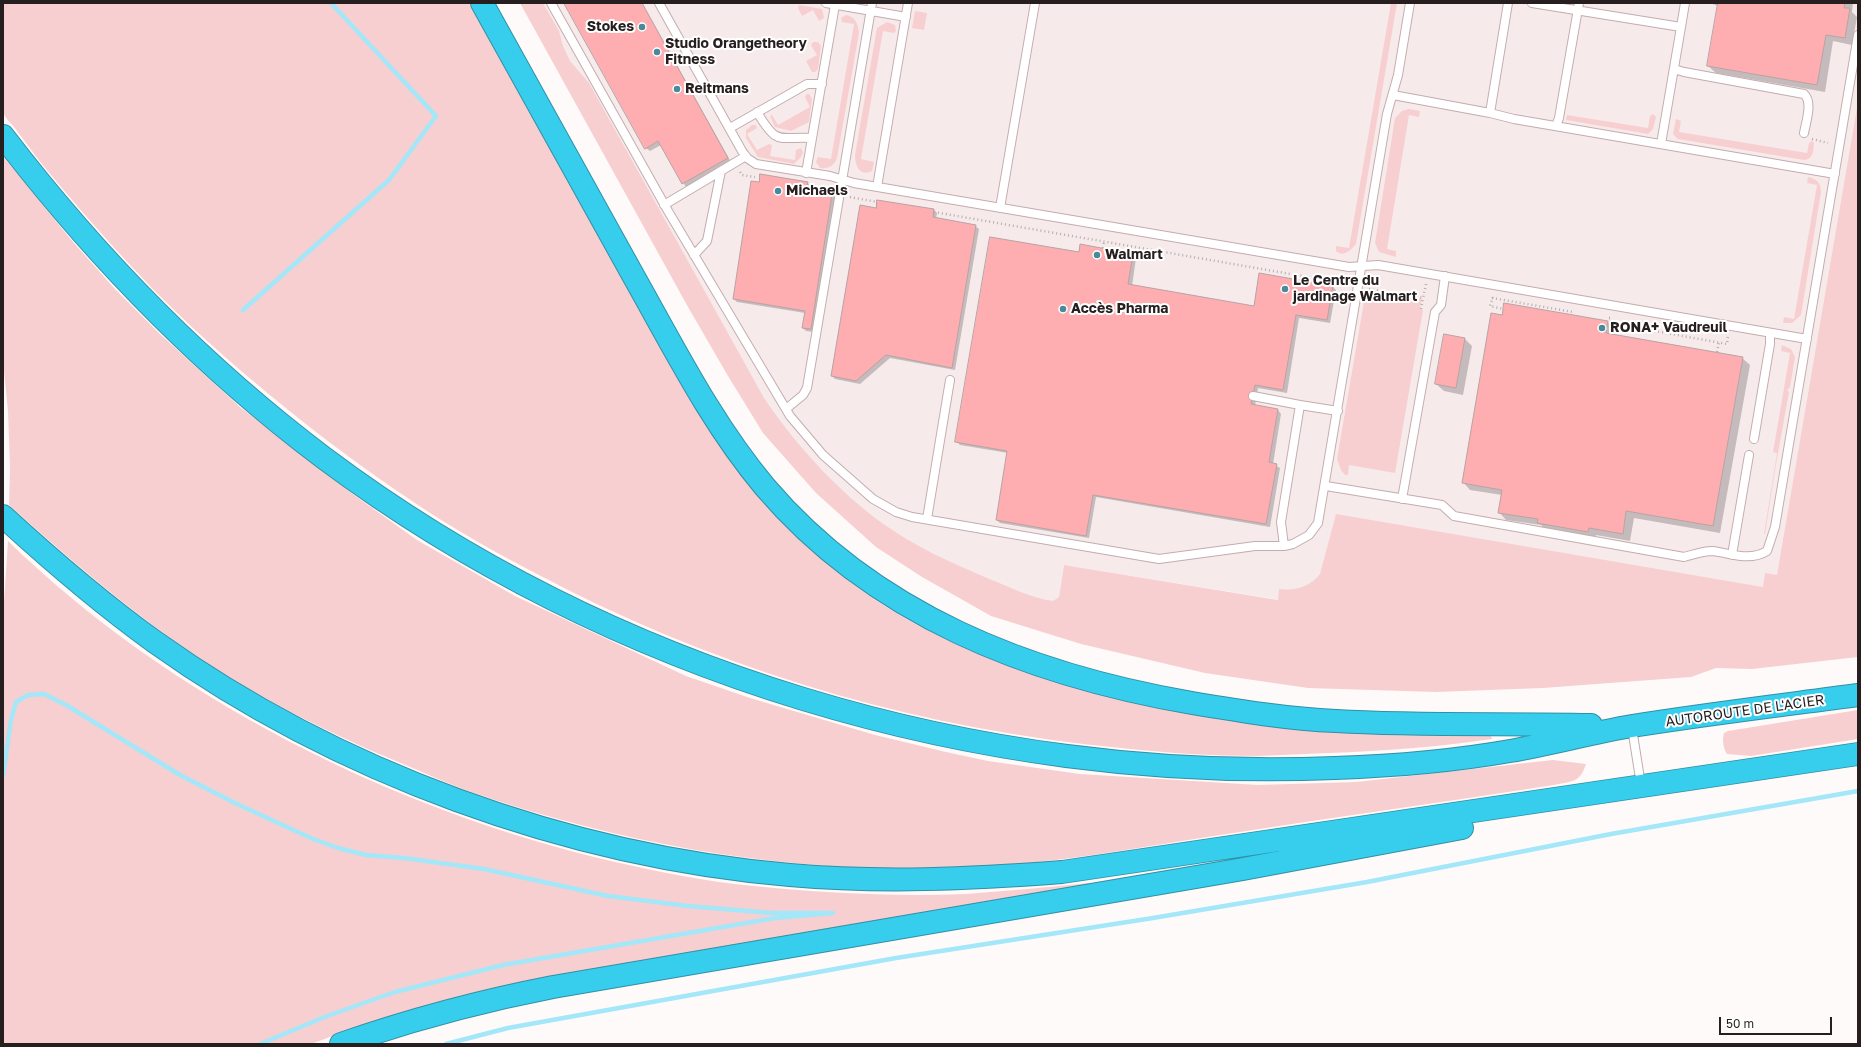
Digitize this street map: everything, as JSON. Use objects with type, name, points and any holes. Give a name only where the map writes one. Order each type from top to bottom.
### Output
[{"type":"highway","points":[[482,3],[671,343],[726,434],[764,486],[804,529],[856,572],[887,594],[948,628],[1017,657],[1096,682],[1180,701],[1258,714],[1334,721],[1631,726]]},
{"type":"highway","points":[[3,136],[79,230],[157,312],[249,397],[324,458],[422,525],[519,580],[612,626],[739,677],[850,712],[933,733],[1033,752],[1152,766],[1266,770],[1390,765],[1489,754],[1631,726]]},
{"type":"highway","points":[[3,516],[49,557],[118,614],[198,671],[280,720],[366,762],[469,804],[543,828],[627,849],[718,867],[790,875],[866,879],[974,879],[1062,872],[1642,791]]},
{"type":"highway","name":"AUTOROUTE DE L'ACIER","points":[[1631,726],[1858,695]]},
{"type":"highway","points":[[341,1044],[438,1014],[497,998],[553,987],[1243,869],[1642,791],[1858,754]]},
{"type":"lane","points":[[551,3],[664,205],[786,410],[823,455],[873,499],[896,512],[926,519],[1159,559],[1255,546],[1284,546],[1301,540],[1315,529],[1320,518],[1387,114],[1398,75],[1410,3]]},
{"type":"lane","points":[[659,3],[746,156],[756,164],[806,172],[877,187],[1349,267],[1378,265],[1807,339]]},
{"type":"lane","points":[[826,3],[835,5],[872,7],[906,17]]},
{"type":"lane","points":[[877,187],[908,3]]},
{"type":"lane","points":[[1000,208],[1035,3]]},
{"type":"lane","points":[[1490,113],[1508,3]]},
{"type":"lane","points":[[1532,3],[1578,7],[1681,27]]},
{"type":"lane","points":[[1661,144],[1685,3]]},
{"type":"lane","points":[[806,172],[835,5]]},
{"type":"lane","points":[[786,410],[803,395],[807,388],[872,7]]},
{"type":"lane","points":[[1556,126],[1559,118],[1578,7]]},
{"type":"lane","points":[[1326,486],[1442,505],[1454,516],[1684,557],[1710,551],[1745,557],[1767,551],[1773,537],[1858,36]]},
{"type":"lane","points":[[1674,69],[1804,94],[1809,100],[1804,133]]},
{"type":"lane","points":[[730,128],[807,84],[822,84]]},
{"type":"lane","points":[[1393,95],[1490,113],[1514,119],[1835,174]]},
{"type":"lane","points":[[757,112],[767,129],[777,137],[786,139],[812,138]]},
{"type":"lane","points":[[664,205],[746,156]]},
{"type":"lane","points":[[694,255],[708,241],[721,171]]},
{"type":"lane","points":[[1402,499],[1435,312],[1441,305],[1445,276]]},
{"type":"lane","points":[[1754,439],[1770,344],[1770,333]]},
{"type":"lane","points":[[926,519],[950,380]]},
{"type":"lane","points":[[1253,396],[1338,411]]},
{"type":"lane","points":[[1284,546],[1281,522],[1300,404]]},
{"type":"lane","points":[[1732,555],[1749,455]]},
{"type":"lane","points":[[1631,726],[1642,791]]},
{"type":"path","points":[[1804,133],[1814,141],[1840,145]]},
{"type":"path","points":[[739,171],[742,175],[759,178]]},
{"type":"path","points":[[848,196],[877,202]]},
{"type":"path","points":[[934,212],[1352,285]]},
{"type":"path","points":[[1103,248],[1104,241]]},
{"type":"path","points":[[1285,278],[1286,273]]},
{"type":"path","points":[[1421,309],[1426,284]]},
{"type":"path","points":[[1366,289],[1424,298]]},
{"type":"path","points":[[1503,309],[1490,306],[1492,298],[1580,313]]},
{"type":"path","points":[[1606,317],[1611,318],[1610,328],[1606,327]]},
{"type":"path","points":[[1610,323],[1727,344],[1728,336]]},
{"type":"path","points":[[1665,333],[1666,326]]},
{"type":"path","points":[[1717,352],[1719,342]]},
{"type":"shaded area","points":[[3,3],[469,3],[711,430],[733,462],[782,521],[839,573],[870,596],[903,617],[954,643],[1004,664],[1073,687],[1490,733],[1492,739],[1391,750],[1257,756],[1172,753],[1049,740],[977,728],[906,713],[767,673],[699,648],[632,620],[566,589],[505,557],[446,523],[413,502],[348,456],[285,408],[195,330],[134,270],[59,185],[4,114],[2,109]]},
{"type":"shaded area","points":[[520,3],[543,3],[559,31],[563,46],[570,61],[589,83],[764,398],[789,432],[819,467],[868,512],[909,540],[987,578],[1028,595],[1053,601],[1059,597],[1064,565],[1278,600],[1279,589],[1296,589],[1302,587],[1312,582],[1320,574],[1336,514],[1763,587],[1765,573],[1777,575],[1858,102],[1858,657],[1752,669],[1716,668],[1691,677],[1543,688],[1436,692],[1308,688],[1205,673],[1081,644],[991,616],[922,577],[876,547],[816,493],[763,433],[688,307]]},
{"type":"shaded area","points":[[524,3],[1858,3],[1858,150],[1780,590],[1370,521],[1355,612],[1064,565],[1055,623],[950,582],[775,437]]},
{"type":"shaded area","points":[[1391,3],[1397,3],[1356,244],[1349,251],[1341,254],[1336,251],[1336,246],[1349,248]]},
{"type":"shaded area","points":[[799,5],[822,9],[824,18],[819,21],[813,10],[802,16],[798,8]]},
{"type":"shaded area","points":[[915,11],[927,13],[924,30],[912,28]]},
{"type":"shaded area","points":[[846,15],[852,17],[856,21],[859,33],[837,158],[831,166],[820,168],[816,162],[818,157],[831,159],[854,24],[842,22],[841,18]]},
{"type":"shaded area","points":[[887,22],[895,25],[896,31],[894,33],[883,31],[861,159],[874,162],[872,171],[864,173],[857,166],[855,155],[877,28]]},
{"type":"shaded area","points":[[813,42],[818,42],[821,46],[818,69],[815,72],[812,72],[806,61],[817,55],[811,45]]},
{"type":"shaded area","points":[[809,94],[812,99],[809,122],[791,131],[775,127],[770,116],[772,115],[778,125],[810,107],[805,97]]},
{"type":"shaded area","points":[[1409,109],[1420,111],[1419,117],[1409,115],[1387,249],[1396,251],[1396,257],[1379,252],[1375,243],[1395,118],[1402,111]]},
{"type":"shaded area","points":[[1653,114],[1656,117],[1653,129],[1648,134],[1566,120],[1567,115],[1648,128],[1650,116]]},
{"type":"shaded area","points":[[1676,119],[1681,121],[1679,132],[1807,153],[1809,143],[1812,141],[1814,143],[1813,152],[1810,158],[1804,160],[1678,139],[1673,134]]},
{"type":"shaded area","points":[[752,125],[756,125],[757,128],[747,134],[757,150],[769,144],[772,145],[770,156],[795,160],[796,150],[801,148],[803,152],[801,157],[794,164],[758,157],[746,138],[746,130]]},
{"type":"shaded area","points":[[3,156],[73,242],[115,289],[161,335],[240,407],[354,495],[417,540],[515,596],[686,676],[750,698],[875,735],[988,761],[1080,774],[1258,785],[1356,782],[1553,760],[1586,764],[1584,770],[1578,778],[1570,782],[1554,785],[1064,859],[998,866],[903,869],[841,867],[779,862],[718,854],[656,843],[536,813],[461,788],[368,749],[321,727],[275,704],[230,678],[200,659],[143,618],[62,552],[9,505],[10,469],[8,411],[3,362]]},
{"type":"shaded area","points":[[1808,177],[1818,182],[1821,192],[1801,315],[1792,323],[1783,323],[1784,317],[1794,319],[1817,185],[1807,183]]},
{"type":"shaded area","points":[[1366,290],[1422,299],[1420,309],[1423,310],[1395,473],[1349,465],[1348,475],[1345,475],[1341,470],[1337,459]]},
{"type":"shaded area","points":[[1782,345],[1791,349],[1795,357],[1790,387],[1787,390],[1789,392],[1764,534],[1777,453],[1773,452],[1790,353],[1781,351]]},
{"type":"shaded area","points":[[8,541],[72,598],[140,651],[213,699],[290,742],[369,780],[450,813],[532,840],[615,862],[667,873],[719,882],[780,888],[860,894],[940,895],[1089,883],[1090,888],[360,1026],[311,1044],[3,1044],[3,617]]},
{"type":"shaded area","points":[[1858,710],[1858,739],[1751,756],[1727,754],[1724,747],[1724,733],[1728,731]]},
{"type":"building","points":[[564,3],[642,3],[728,158],[682,184],[658,141],[645,149]]},
{"type":"building","points":[[1718,3],[1845,3],[1844,8],[1850,8],[1845,38],[1826,35],[1817,85],[1707,66]]},
{"type":"building","points":[[760,174],[808,182],[806,189],[832,194],[811,329],[802,328],[805,311],[733,299],[751,181],[759,182]]},
{"type":"building","points":[[877,200],[934,209],[933,217],[976,225],[952,368],[886,355],[856,381],[831,376],[860,205],[876,208]]},
{"type":"building","points":[[990,237],[1079,252],[1080,244],[1133,254],[1128,284],[1254,306],[1259,273],[1333,286],[1327,320],[1296,315],[1283,390],[1255,385],[1251,404],[1278,409],[1269,462],[1277,464],[1266,524],[1093,495],[1086,536],[996,520],[1007,451],[955,442]]},
{"type":"building","points":[[1504,303],[1608,321],[1606,333],[1743,357],[1713,526],[1626,511],[1623,534],[1589,528],[1588,532],[1537,523],[1538,519],[1498,513],[1502,490],[1462,483],[1491,313],[1502,315]]},
{"type":"building","points":[[1444,334],[1465,338],[1456,388],[1435,384]]},
{"type":"waterway","points":[[243,310],[389,180],[436,116],[331,3]]},
{"type":"waterway","points":[[3,775],[11,720],[16,702],[28,695],[44,694],[66,705],[180,775],[237,804],[313,839],[338,848],[366,855],[404,858],[484,869],[608,896],[688,906],[771,913],[833,913],[775,918],[503,965],[395,992],[327,1016],[260,1044]]},
{"type":"waterway","points":[[446,1044],[508,1028],[896,958],[1153,918],[1367,882],[1611,834],[1858,791]]},
{"type":"place","name":"Stokes","points":[[642,27]]},
{"type":"place","name":"Studio Orangetheory Fitness","points":[[657,52]]},
{"type":"place","name":"Reitmans","points":[[677,89]]},
{"type":"place","name":"Michaels","points":[[778,191]]},
{"type":"place","name":"Walmart","points":[[1097,255]]},
{"type":"place","name":"Le Centre du jardinage Walmart","points":[[1285,289]]},
{"type":"place","name":"Accès Pharma","points":[[1063,309]]},
{"type":"place","name":"RONA+ Vaudreuil","points":[[1602,328]]}]
